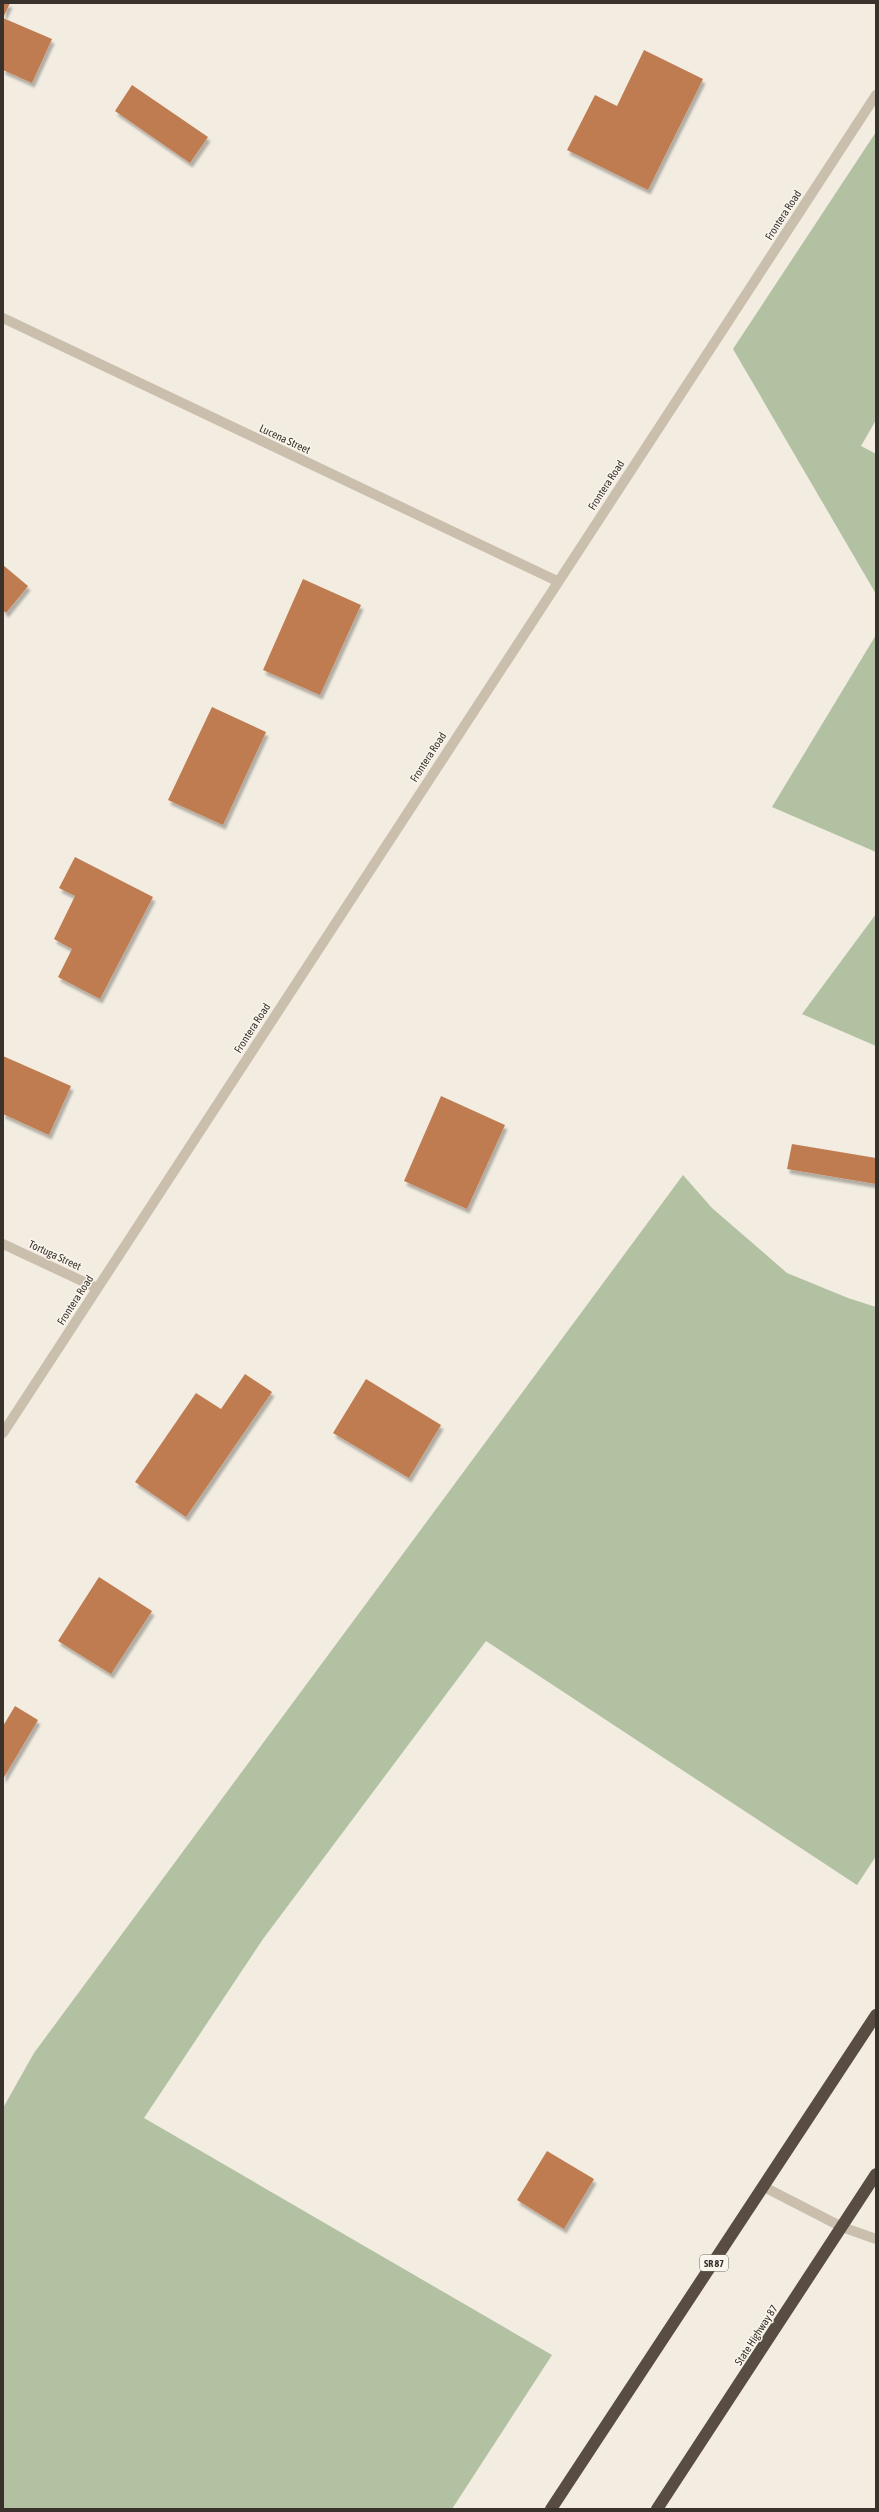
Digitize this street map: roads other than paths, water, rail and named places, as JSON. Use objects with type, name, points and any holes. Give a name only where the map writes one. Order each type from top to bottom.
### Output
[{"type":"highway","name":"SR 87","points":[[551,2509],[876,2015]]},
{"type":"highway","name":"State Highway 87","points":[[657,2509],[876,2174]]},
{"type":"street","name":"Frontera Road","points":[[3,1433],[557,581],[876,95]]},
{"type":"street","name":"Lucena Street","points":[[3,318],[557,581]]},
{"type":"street","name":"Tortuga Street","points":[[3,1244],[97,1288]]},
{"type":"street","points":[[764,2187],[842,2227],[876,2239]]}]
